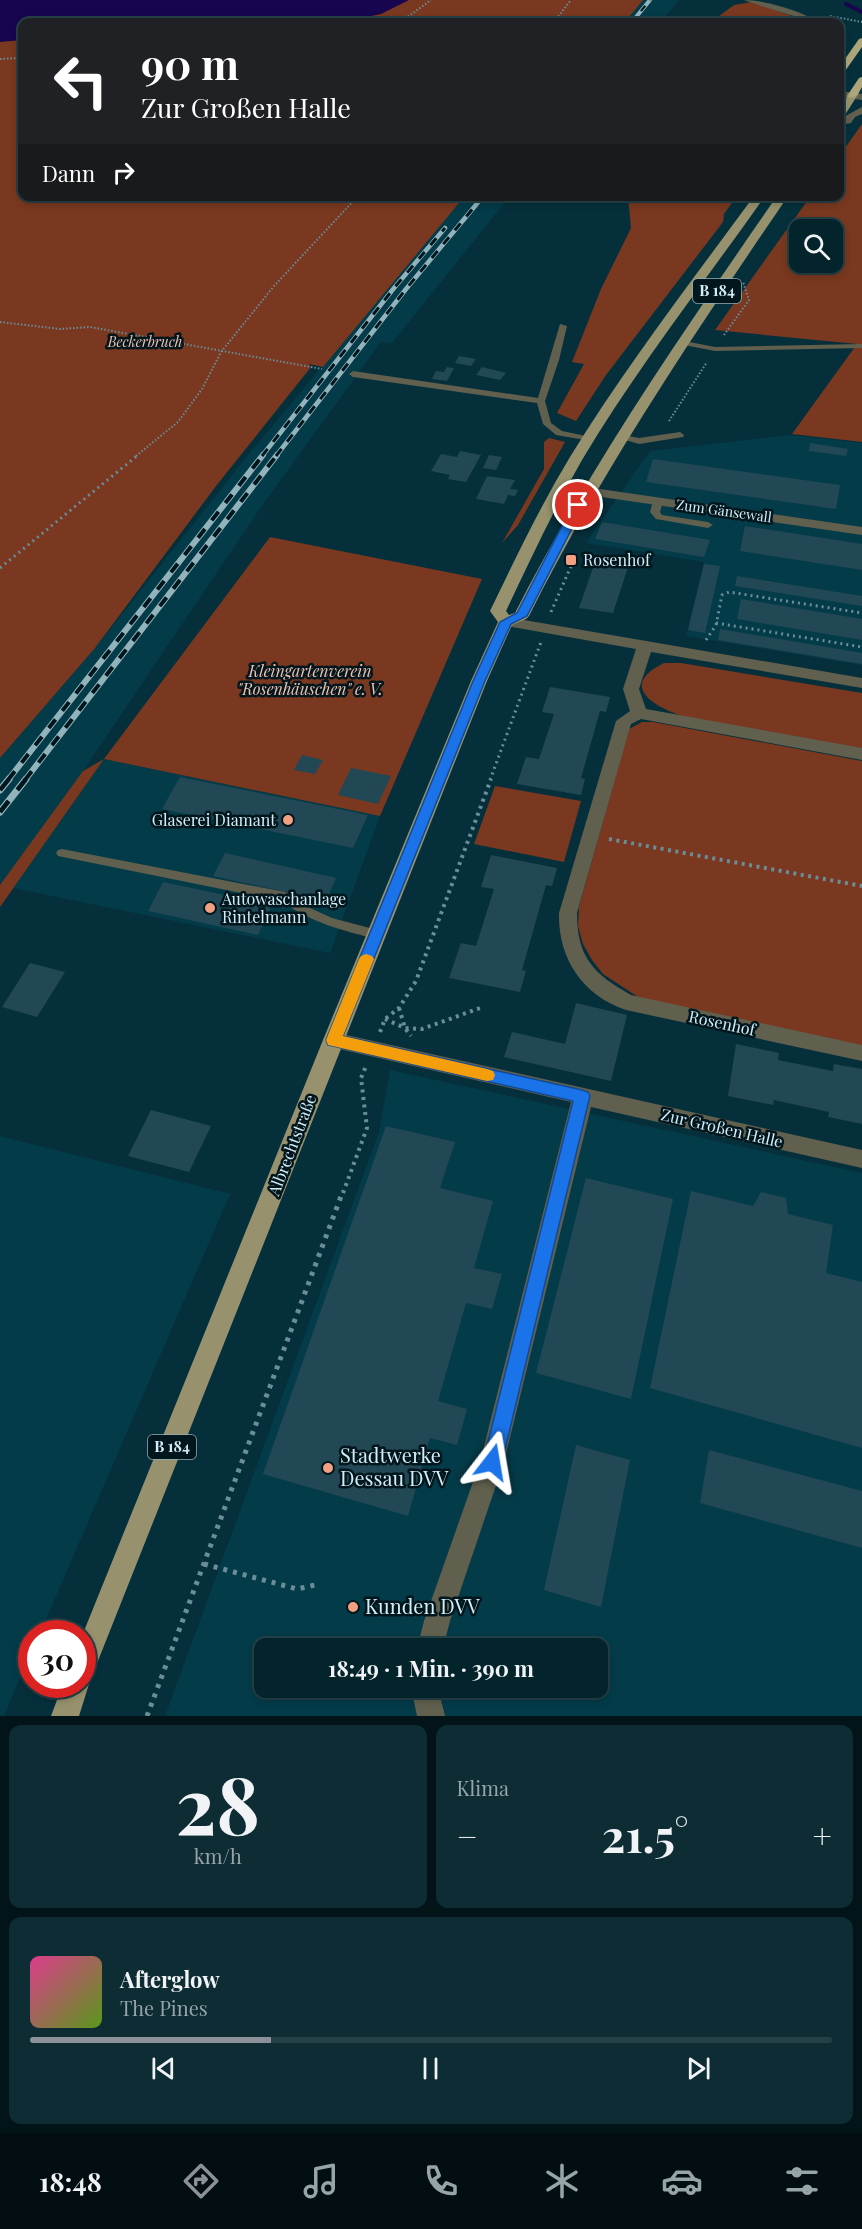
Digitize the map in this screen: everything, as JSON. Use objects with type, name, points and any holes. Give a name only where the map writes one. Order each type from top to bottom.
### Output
[{"type":"highway","points":[[844,66],[862,41]]},
{"type":"highway","points":[[857,97],[862,80]]},
{"type":"main road","points":[[844,112],[857,97]]},
{"type":"main road","name":"B 184","points":[[588,439],[637,366],[756,201]]},
{"type":"main road","name":"B 184","points":[[586,491],[682,342],[780,201]]},
{"type":"main road","name":"Albrechtstraße","points":[[506,622],[498,611],[548,510],[588,439]]},
{"type":"main road","name":"Albrechtstraße","points":[[96,1636],[333,1040],[479,681],[506,622],[521,616],[562,532],[586,491]]},
{"type":"main road","points":[[65,1716],[72,1698]]},
{"type":"street","points":[[844,122],[862,110]]},
{"type":"street","name":"Zum Gänsewall","points":[[586,491],[856,527]]},
{"type":"street","points":[[506,622],[862,683]]},
{"type":"street","points":[[645,645],[631,689],[639,713],[862,754]]},
{"type":"street","name":"Rosenhof","points":[[639,713],[624,721],[568,913],[567,929],[572,951],[583,970],[599,988],[626,1002],[862,1053]]},
{"type":"street","name":"Zur Großen Halle","points":[[333,1040],[862,1159]]},
{"type":"street","points":[[433,1638],[492,1462],[582,1096]]},
{"type":"street","points":[[427,1698],[431,1716]]},
{"type":"lane","points":[[747,0],[807,18]]},
{"type":"lane","points":[[563,326],[541,401],[547,423],[559,433],[588,439]]},
{"type":"lane","points":[[682,342],[715,349],[862,346]]},
{"type":"lane","points":[[353,374],[541,401]]},
{"type":"lane","points":[[619,437],[639,441],[680,435]]},
{"type":"lane","points":[[658,501],[656,512],[659,517],[708,525]]},
{"type":"lane","points":[[62,853],[285,897],[299,909],[342,927],[377,934]]},
{"type":"path","points":[[401,18],[409,16],[431,0]]},
{"type":"path","points":[[557,18],[571,0]]},
{"type":"path","points":[[844,19],[862,22]]},
{"type":"path","points":[[0,59],[18,58]]},
{"type":"path","points":[[0,568],[178,422],[202,389],[221,352],[274,286],[353,201]]},
{"type":"path","points":[[0,322],[60,329],[90,327],[322,369]]},
{"type":"path","points":[[147,1716],[367,1128],[362,1078],[372,1049],[385,1019],[399,1008],[416,981],[546,628],[575,559]]},
{"type":"path","points":[[862,613],[729,592],[722,595],[716,623],[862,647]]},
{"type":"path","points":[[590,835],[862,886]]},
{"type":"path","points":[[385,1019],[405,1028],[422,1029],[483,1007]]},
{"type":"path","points":[[204,1564],[297,1589],[315,1585]]},
{"type":"shaded area","points":[[0,0],[409,0],[381,14],[362,18],[18,18],[18,40],[0,42]]},
{"type":"shaded area","points":[[625,0],[679,0],[664,18],[610,18]]},
{"type":"shaded area","points":[[441,201],[506,201],[392,343],[381,342],[261,507],[83,771],[0,886],[0,758],[95,648],[252,450],[348,336]]},
{"type":"shaded area","points":[[790,435],[862,443],[862,665],[686,636],[704,562],[586,543],[650,451]]},
{"type":"shaded area","points":[[104,759],[380,816],[330,953],[13,888]]},
{"type":"shaded area","points":[[390,1070],[862,1173],[862,1716],[165,1716],[379,1132]]},
{"type":"shaded area","points":[[0,1136],[230,1194],[46,1620],[18,1620],[18,1683],[4,1716],[0,1716]]},
{"type":"green space","name":"Beckerbruch","points":[[0,0],[643,0],[628,18],[18,18],[18,201],[461,201],[323,367],[309,364],[311,367],[216,486],[95,648],[0,758]]},
{"type":"green space","points":[[752,2],[798,18],[716,18],[734,5]]},
{"type":"green space","points":[[862,124],[862,442],[792,434],[857,344],[715,330],[789,226],[789,273],[843,273],[843,219],[794,219],[807,201],[844,201],[844,149]]},
{"type":"green space","points":[[628,201],[733,201],[724,214],[723,222],[606,375],[576,421],[557,413],[584,364],[572,362],[601,289],[631,228]]},
{"type":"green space","points":[[549,438],[565,442],[518,525],[502,543],[544,469],[544,442]]},
{"type":"green space","name":"Kleingartenverein \"Rosenhäuschen\" e. V.","points":[[270,537],[482,579],[380,816],[104,759]]},
{"type":"green space","points":[[664,663],[681,663],[862,693],[862,749],[676,714],[654,703],[642,689],[643,680],[650,672]]},
{"type":"green space","points":[[642,722],[653,722],[862,761],[862,1048],[638,997],[603,974],[592,960],[583,944],[578,926],[579,907],[629,729]]},
{"type":"green space","points":[[104,759],[0,907],[0,885],[83,771]]},
{"type":"green space","points":[[495,786],[581,801],[564,862],[474,844]]},
{"type":"building","points":[[459,356],[476,359],[471,366],[455,363]]},
{"type":"building","points":[[447,367],[454,368],[447,381],[432,379],[436,371],[444,372]]},
{"type":"building","points":[[482,367],[506,373],[500,380],[476,375]]},
{"type":"building","points":[[810,443],[848,449],[846,456],[809,451]]},
{"type":"building","points":[[460,451],[481,455],[466,482],[448,479],[450,475],[431,471],[441,454],[457,457]]},
{"type":"building","points":[[489,455],[502,457],[496,470],[483,468]]},
{"type":"building","points":[[653,459],[840,485],[836,509],[646,482]]},
{"type":"building","points":[[487,476],[515,480],[510,489],[518,490],[515,496],[508,495],[504,504],[476,499]]},
{"type":"building","points":[[602,522],[710,540],[704,557],[595,539]]},
{"type":"building","points":[[745,526],[862,544],[862,570],[740,551]]},
{"type":"building","points":[[597,556],[630,561],[613,613],[579,608]]},
{"type":"building","points":[[704,564],[720,566],[705,633],[688,630]]},
{"type":"building","points":[[737,576],[862,596],[862,606],[735,586]]},
{"type":"building","points":[[741,599],[862,619],[862,640],[737,619]]},
{"type":"building","points":[[720,629],[862,653],[862,664],[718,640]]},
{"type":"building","points":[[550,687],[610,697],[606,712],[600,711],[581,778],[585,779],[581,795],[517,784],[526,757],[539,759],[554,714],[542,712]]},
{"type":"building","points":[[302,755],[323,760],[315,774],[294,770]]},
{"type":"building","points":[[351,768],[391,776],[378,804],[338,795]]},
{"type":"building","points":[[180,777],[368,815],[353,848],[162,809]]},
{"type":"building","points":[[225,853],[336,878],[326,901],[213,876]]},
{"type":"building","points":[[491,855],[557,868],[552,886],[546,885],[522,970],[526,971],[520,992],[449,978],[461,943],[476,946],[494,889],[481,887]]},
{"type":"building","name":"Autowaschanlage Rintelmann","points":[[163,882],[272,905],[258,935],[148,911]]},
{"type":"building","points":[[30,963],[65,972],[37,1017],[2,1007]]},
{"type":"building","points":[[576,1003],[627,1015],[611,1081],[504,1057],[512,1032],[565,1044]]},
{"type":"building","points":[[736,1044],[779,1053],[778,1060],[833,1071],[834,1064],[862,1069],[862,1124],[828,1117],[829,1112],[774,1100],[773,1105],[728,1096]]},
{"type":"building","points":[[151,1110],[211,1126],[189,1172],[128,1156]]},
{"type":"building","points":[[386,1126],[455,1142],[440,1188],[493,1201],[474,1268],[502,1274],[492,1309],[466,1303],[438,1401],[467,1409],[457,1445],[430,1438],[408,1516],[263,1474]]},
{"type":"building","points":[[586,1178],[673,1199],[631,1399],[536,1373]]},
{"type":"building","points":[[691,1191],[753,1206],[761,1192],[786,1198],[788,1214],[833,1225],[826,1273],[862,1282],[862,1448],[650,1388]]},
{"type":"building","points":[[576,1445],[630,1460],[601,1607],[544,1590]]},
{"type":"building","points":[[709,1450],[862,1491],[862,1548],[700,1503]]},
{"type":"waterway","points":[[846,4],[862,12]]},
{"type":"railway","points":[[635,18],[650,0]]},
{"type":"railway","points":[[276,456],[406,289],[479,201]]},
{"type":"railway","points":[[262,456],[394,288],[445,228]]},
{"type":"railway","points":[[8,780],[263,455]]},
{"type":"railway","points":[[25,780],[277,455]]},
{"type":"railway","points":[[0,790],[9,779]]},
{"type":"railway","points":[[0,812],[26,779]]},
{"type":"slow traffic","points":[[366,959],[333,1040],[487,1075]]},
{"type":"place","name":"Rosenhof","points":[[571,560]]},
{"type":"place","name":"Glaserei Diamant","points":[[288,820]]},
{"type":"place","name":"Autowaschanlage Rintelmann","points":[[210,908]]},
{"type":"place","name":"Stadtwerke Dessau DVV","points":[[328,1468]]},
{"type":"place","name":"Kunden DVV","points":[[353,1607]]},
{"type":"route","points":[[492,1462],[582,1096],[333,1040],[479,681],[506,622],[521,616],[562,532],[578,505]]}]
